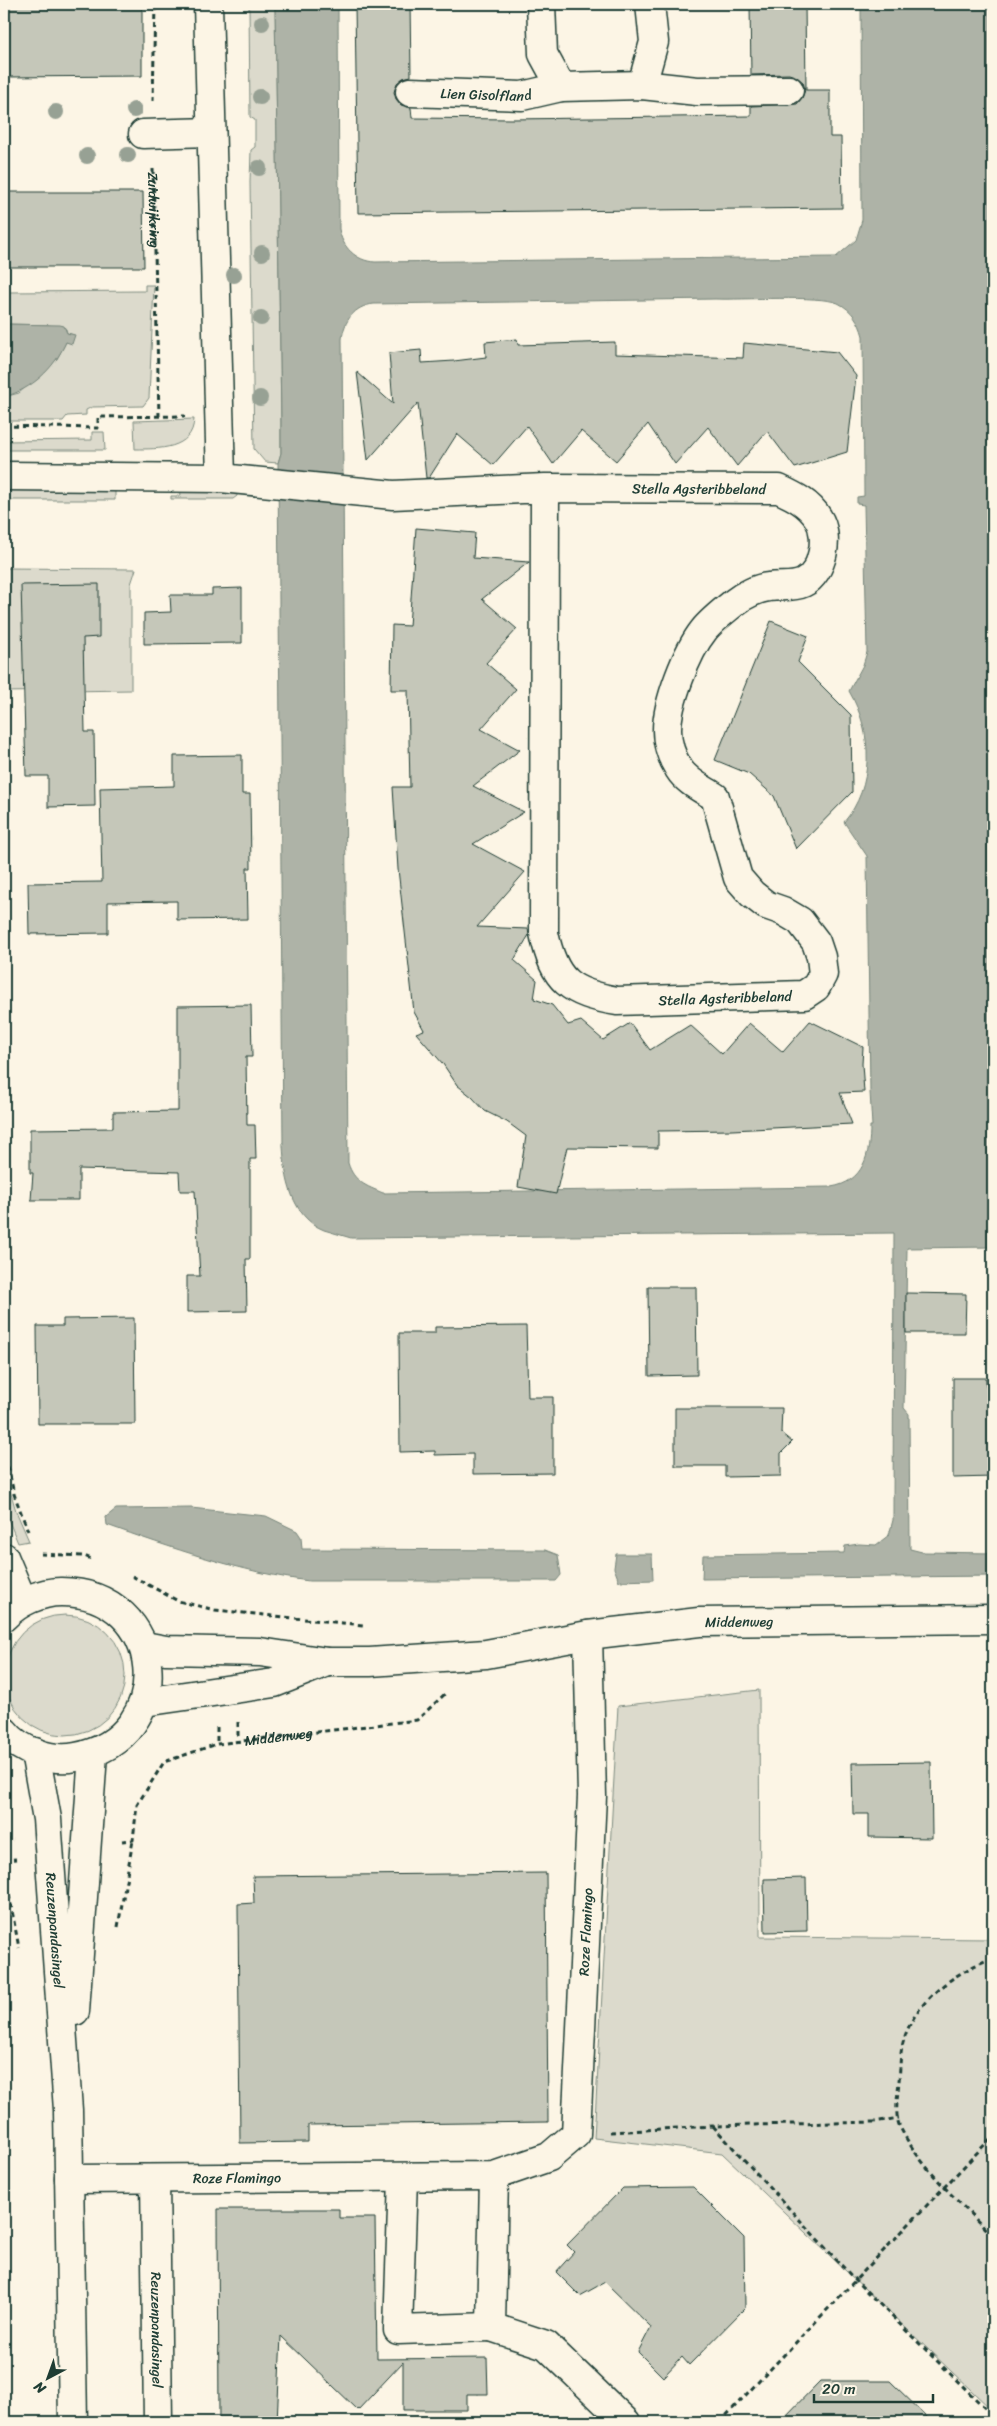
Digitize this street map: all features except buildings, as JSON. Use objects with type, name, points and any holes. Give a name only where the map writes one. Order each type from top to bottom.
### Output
[{"type":"street","points":[[4,476],[221,478],[208,4]]},
{"type":"street","points":[[541,4],[544,54],[561,87]]},
{"type":"street","points":[[642,85],[654,42],[650,4]]},
{"type":"street","name":"Lien Gisolfland","points":[[410,92],[522,96],[561,87],[642,85],[697,91],[789,90]]},
{"type":"street","points":[[148,134],[211,132]]},
{"type":"street","name":"Stella Agsteribbeland","points":[[221,478],[393,495],[545,488],[779,489],[802,501],[819,519],[823,538],[822,558],[815,572],[804,582],[787,587],[768,587],[752,592],[736,601],[704,630],[690,653],[676,687],[667,729],[671,752],[680,770],[696,785],[715,797],[738,878],[752,894],[766,905],[783,911],[800,921],[816,942],[821,957],[823,974],[816,987],[804,995],[617,1001],[591,997],[573,989],[549,957],[544,933],[545,488]]},
{"type":"street","points":[[4,1557],[13,1610],[50,1592],[80,1592],[107,1602],[130,1620],[144,1646],[149,1674],[144,1702],[134,1723],[116,1742],[93,1754],[67,1759],[45,1756],[25,1748],[4,1731]]},
{"type":"street","name":"Middenweg","points":[[144,1646],[166,1650],[260,1652],[327,1662],[486,1654],[588,1634],[699,1622],[993,1619]]},
{"type":"street","name":"Roze Flamingo","points":[[69,2179],[494,2176],[549,2157],[576,2134],[592,1796],[588,1634]]},
{"type":"street","name":"Middenweg","points":[[144,1702],[274,1683],[327,1662]]},
{"type":"street","name":"Reuzenpandasingel","points":[[36,1752],[47,1820],[68,2110],[73,2422]]},
{"type":"street","name":"Reuzenpandasingel","points":[[68,2110],[93,1754]]},
{"type":"street","points":[[491,2327],[494,2176]]},
{"type":"street","points":[[403,2178],[398,2330],[491,2327],[546,2345],[626,2422]]},
{"type":"street","name":"Reuzenpandasingel","points":[[155,2179],[158,2422]]},
{"type":"path","name":"Zuidwijkring","points":[[155,4],[148,134],[158,416]]},
{"type":"path","points":[[4,426],[98,428],[98,417],[219,416]]},
{"type":"path","points":[[4,1404],[4,1448],[14,1494],[31,1538]]},
{"type":"path","name":"Middenweg","points":[[118,1841],[133,1840],[137,1805],[164,1762],[217,1744],[417,1720],[486,1654]]},
{"type":"path","points":[[993,1958],[973,1965],[946,1982],[911,2022],[902,2047],[897,2097],[899,2125],[917,2154],[993,2237]]},
{"type":"path","points":[[576,2134],[713,2126],[874,2122],[899,2118]]},
{"type":"path","points":[[713,2126],[856,2281],[993,2416]]},
{"type":"path","points":[[720,2422],[993,2136]]},
{"type":"shaded area","points":[[249,4],[275,4],[281,422],[281,453],[278,463],[265,462],[254,449],[250,182],[251,150],[255,147],[255,120],[250,117]]},
{"type":"shaded area","points":[[275,4],[338,4],[339,229],[343,242],[351,252],[362,259],[375,262],[836,257],[856,240],[862,220],[861,4],[993,4],[993,1247],[907,1248],[904,1408],[909,1414],[910,1549],[922,1552],[993,1553],[993,1576],[702,1579],[703,1555],[844,1553],[845,1546],[859,1544],[876,1545],[889,1535],[893,1520],[894,1233],[351,1238],[324,1230],[313,1224],[297,1206],[288,1183],[283,1146],[278,463],[281,453]],"holes":[[[798,298],[838,303],[854,316],[863,336],[864,496],[857,497],[857,504],[864,505],[867,652],[863,665],[849,691],[863,725],[867,760],[861,793],[854,808],[844,822],[867,856],[872,1126],[870,1126],[869,1147],[863,1165],[858,1173],[842,1184],[831,1187],[383,1193],[361,1182],[354,1175],[348,1163],[342,339],[345,326],[351,316],[361,308],[374,304]]]},
{"type":"shaded area","points":[[4,267],[9,267],[9,292],[145,291],[145,285],[154,285],[149,398],[143,406],[92,407],[86,410],[86,415],[67,416],[63,421],[4,421],[4,397],[19,393],[57,359],[66,342],[74,335],[67,333],[66,329],[49,325],[4,324]]},
{"type":"shaded area","points":[[4,324],[60,325],[64,326],[67,333],[75,335],[72,344],[66,342],[55,361],[41,377],[24,389],[4,397]]},
{"type":"shaded area","points":[[194,419],[188,437],[181,442],[164,448],[135,449],[134,421]]},
{"type":"shaded area","points":[[92,432],[104,432],[105,450],[4,450],[4,441],[92,440]]},
{"type":"shaded area","points":[[9,486],[115,487],[115,500],[9,500]]},
{"type":"shaded area","points":[[180,486],[237,491],[237,496],[233,499],[171,499],[171,496],[181,496]]},
{"type":"shaded area","points":[[4,568],[136,569],[131,584],[131,690],[4,692]]},
{"type":"shaded area","points":[[4,1470],[16,1511],[29,1541],[18,1543],[4,1509]]},
{"type":"shaded area","points":[[191,1508],[266,1516],[297,1531],[301,1537],[302,1549],[545,1550],[558,1555],[561,1575],[556,1581],[309,1581],[233,1566],[107,1525],[106,1517],[116,1509]]},
{"type":"shaded area","points":[[616,1554],[652,1554],[653,1580],[619,1581],[614,1568]]},
{"type":"shaded area","points":[[65,1615],[88,1620],[98,1625],[107,1633],[115,1642],[120,1652],[125,1675],[120,1698],[115,1708],[107,1717],[98,1725],[88,1730],[65,1735],[42,1730],[32,1725],[23,1717],[15,1708],[10,1698],[5,1675],[10,1652],[15,1642],[23,1633],[32,1625],[42,1620]]},
{"type":"shaded area","points":[[759,1690],[760,1937],[993,1939],[993,2411],[722,2153],[594,2138],[618,1706]]}]
